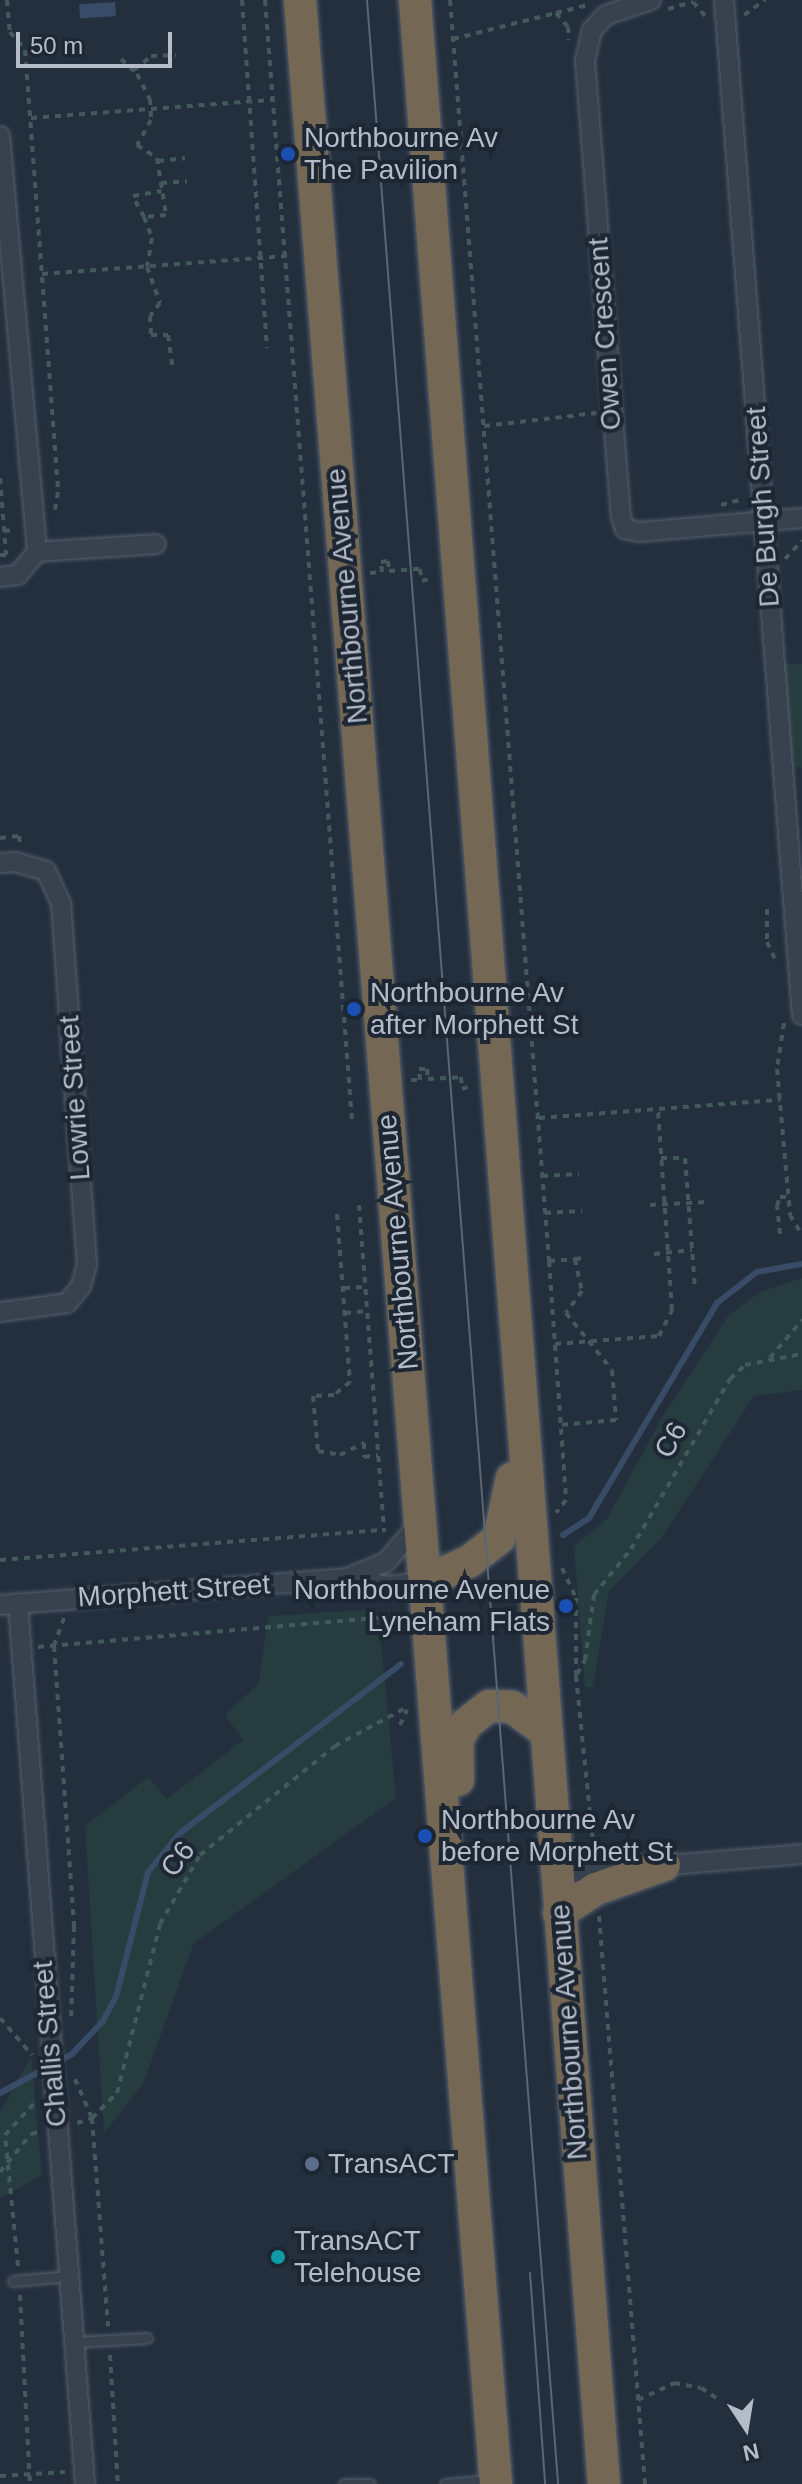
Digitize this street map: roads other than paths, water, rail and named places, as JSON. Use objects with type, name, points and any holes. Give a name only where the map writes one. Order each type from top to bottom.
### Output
[{"type":"highway","name":"Northbourne Avenue","points":[[300,0],[495,2482]]},
{"type":"highway","name":"Northbourne Avenue","points":[[415,0],[604,2484]]},
{"type":"highway","points":[[425,1582],[470,1561],[499,1538],[512,1476],[524,1453]]},
{"type":"highway","points":[[456,1983],[457,1741],[466,1724],[489,1706],[512,1707],[545,1731]]},
{"type":"highway","points":[[559,1913],[596,1889],[664,1865]]},
{"type":"street","name":"De Burgh Street","points":[[724,0],[802,1015]]},
{"type":"street","name":"Owen Crescent","points":[[652,6],[606,15],[592,30],[585,61],[621,517],[625,529],[639,532],[802,518]]},
{"type":"street","points":[[0,136],[7,291],[37,552],[18,575],[0,577]]},
{"type":"street","points":[[37,552],[156,544]]},
{"type":"street","name":"Lowrie Street","points":[[0,863],[15,862],[46,871],[61,903],[87,1264],[81,1286],[67,1303],[0,1312]]},
{"type":"street","name":"Morphett Street","points":[[347,1578],[386,1562],[420,1522]]},
{"type":"street","name":"Morphett Street","points":[[9,1604],[347,1578],[388,1586],[425,1582]]},
{"type":"street","name":"Challis Street","points":[[9,1604],[21,1648],[85,2484]]},
{"type":"street","points":[[557,1874],[802,1854]]},
{"type":"lane","points":[[16,2280],[69,2276]]},
{"type":"lane","points":[[74,2342],[147,2338]]},
{"type":"lane","points":[[445,2484],[495,2482]]},
{"type":"lane","points":[[344,2484],[370,2484]]},
{"type":"water","points":[[115,2],[116,16],[80,18],[79,5]]},
{"type":"waterway","points":[[563,1535],[589,1518],[717,1303],[757,1272],[802,1264]]},
{"type":"waterway","points":[[0,2093],[72,2054],[103,2021],[116,1997],[148,1872],[180,1833],[401,1664]]},
{"type":"tram line","points":[[367,0],[558,2484]]},
{"type":"tram line","points":[[530,2273],[545,2484]]},
{"type":"place","name":"Northbourne Av The Pavilion","points":[[288,154]]},
{"type":"place","name":"Northbourne Av after Morphett St","points":[[354,1009]]},
{"type":"place","name":"Northbourne Avenue Lyneham Flats","points":[[566,1606]]},
{"type":"place","name":"Northbourne Av before Morphett St","points":[[425,1836]]},
{"type":"place","name":"TransACT","points":[[312,2164]]},
{"type":"place","name":"TransACT Telehouse","points":[[278,2257]]}]
